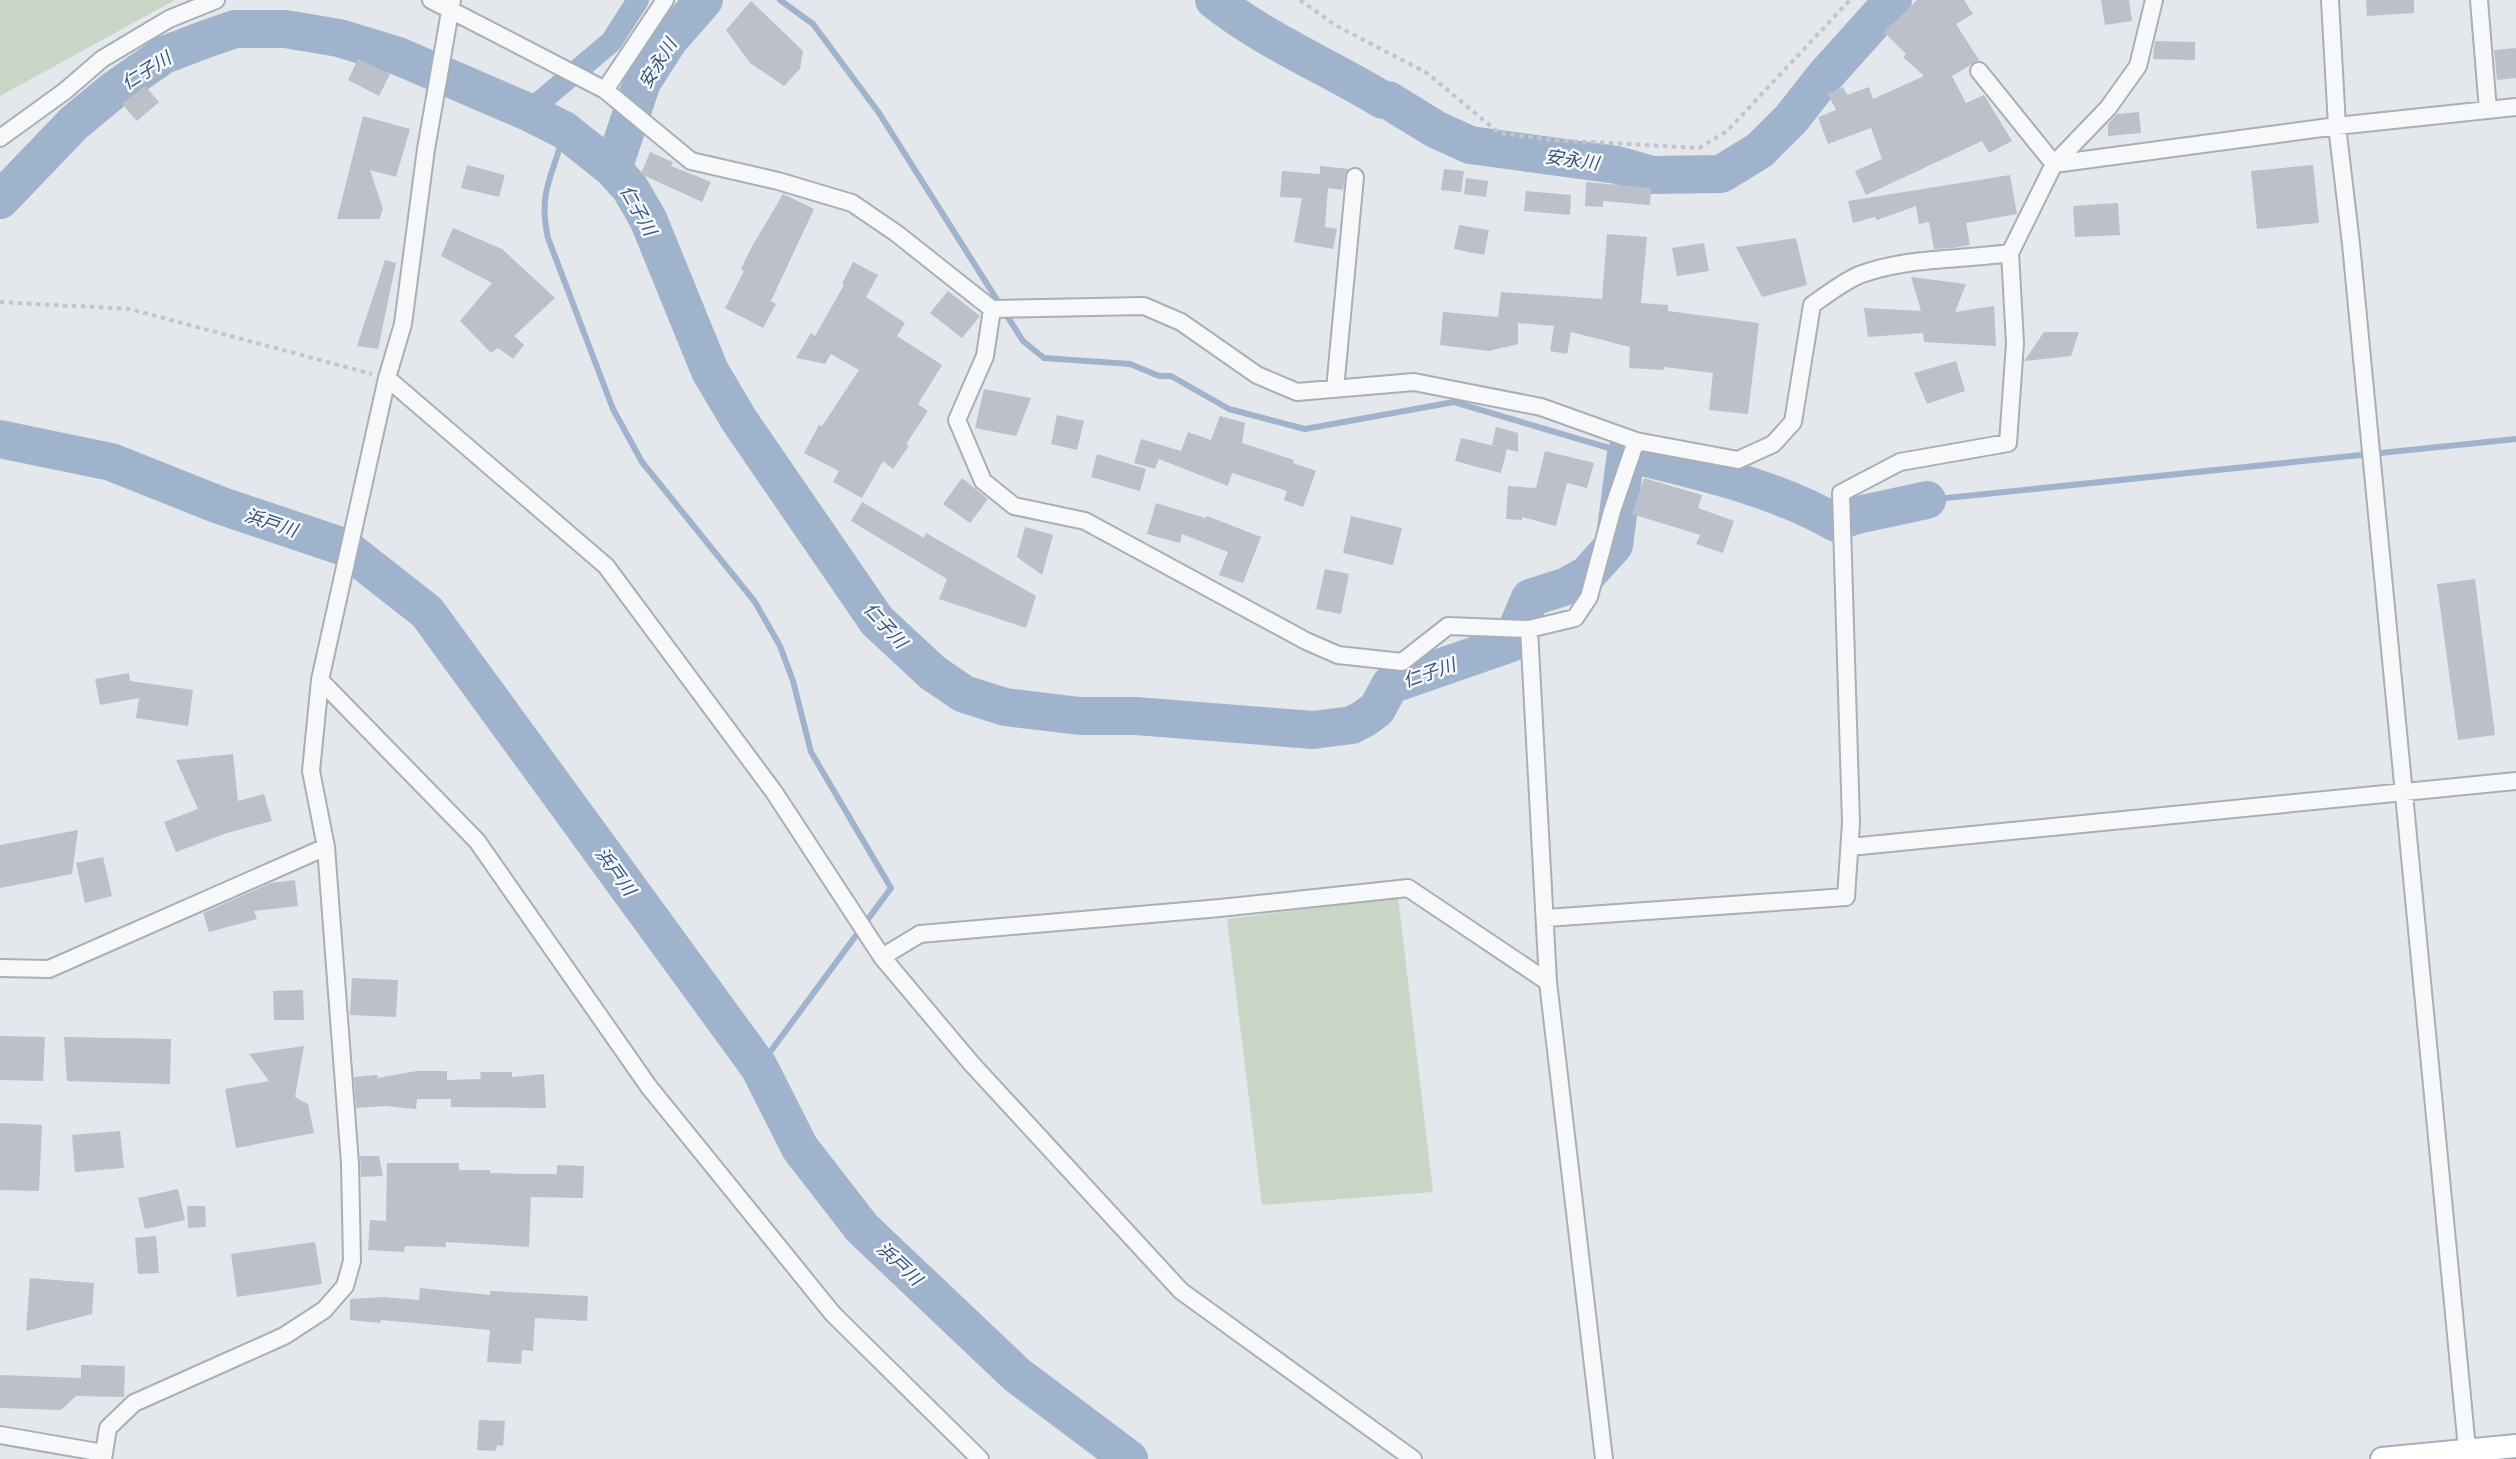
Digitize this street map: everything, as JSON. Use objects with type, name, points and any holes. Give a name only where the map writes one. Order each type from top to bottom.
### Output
[{"type":"street","points":[[0,138],[65,91],[102,59],[169,19],[216,0]]},
{"type":"street","points":[[431,0],[451,4],[605,90],[691,161],[852,203],[896,233],[992,309],[1144,306],[1181,322],[1257,375],[1297,392],[1414,382],[1541,407],[1636,441],[1738,460],[1773,444],[1792,422],[1812,305],[1857,276],[1905,262],[1966,260],[2010,253]]},
{"type":"street","points":[[605,90],[665,0]]},
{"type":"street","points":[[1546,918],[1846,897],[1850,847],[1841,493],[1900,462],[2008,443],[2015,343],[2010,253],[2054,164],[2109,108],[2138,66],[2154,0]]},
{"type":"street","points":[[2330,0],[2337,126],[2352,244],[2468,1455]]},
{"type":"street","points":[[2479,0],[2488,110]]},
{"type":"street","points":[[0,1435],[103,1456],[108,1428],[134,1403],[284,1336],[324,1310],[345,1286],[352,1261],[350,1164],[326,847],[311,771],[320,680],[387,378],[403,324],[426,149],[451,4]]},
{"type":"street","points":[[1979,71],[2054,164]]},
{"type":"street","points":[[2054,164],[2337,126],[2516,107]]},
{"type":"street","points":[[1335,388],[1355,177]]},
{"type":"street","points":[[992,309],[985,356],[957,420],[983,481],[1014,506],[1085,521],[1306,641],[1338,655],[1402,662],[1448,626],[1528,629],[1575,618],[1589,597],[1612,511],[1636,441]]},
{"type":"street","points":[[387,378],[606,566],[774,792],[882,957],[971,1063],[1181,1291],[1413,1459]]},
{"type":"street","points":[[1528,629],[1548,982],[1604,1459]]},
{"type":"street","points":[[320,680],[477,841],[649,1087],[833,1314],[980,1459]]},
{"type":"street","points":[[1850,847],[2516,782]]},
{"type":"street","points":[[0,968],[49,969],[326,847]]},
{"type":"street","points":[[882,957],[920,934],[1220,908],[1408,888],[1548,982]]},
{"type":"street","points":[[2382,1459],[2468,1455],[2516,1446]]},
{"type":"path","points":[[1300,0],[1335,25],[1427,73],[1499,133],[1552,140],[1699,148],[1727,131],[1850,0]]},
{"type":"path","points":[[0,302],[130,309],[387,378]]},
{"type":"green space","points":[[0,0],[175,0],[0,96]]},
{"type":"green space","points":[[1398,897],[1433,1192],[1262,1205],[1227,919]]},
{"type":"building","points":[[1917,0],[1964,0],[1973,14],[1956,24],[1979,60],[1952,76],[1966,103],[1984,95],[2012,141],[1989,153],[1982,141],[1866,195],[1855,171],[1882,159],[1871,128],[1828,144],[1818,117],[1836,110],[1828,94],[1843,87],[1847,95],[1869,87],[1873,99],[1924,76],[1903,57],[1906,54],[1884,32]]},
{"type":"building","points":[[2101,0],[2129,0],[2132,21],[2105,25]]},
{"type":"building","points":[[2366,0],[2414,0],[2414,13],[2367,16]]},
{"type":"building","points":[[751,1],[803,51],[800,69],[784,86],[750,63],[726,30]]},
{"type":"building","points":[[2155,41],[2195,42],[2195,60],[2153,59]]},
{"type":"building","points":[[2516,48],[2516,78],[2497,80],[2494,50]]},
{"type":"building","points":[[358,59],[390,74],[379,96],[348,80]]},
{"type":"building","points":[[145,86],[159,102],[137,121],[122,104]]},
{"type":"building","points":[[2139,112],[2141,133],[2108,136],[2108,124],[2117,114]]},
{"type":"building","points":[[363,116],[410,129],[396,177],[370,170],[383,209],[379,219],[337,219]]},
{"type":"building","points":[[650,152],[673,162],[671,166],[711,182],[702,202],[641,174]]},
{"type":"building","points":[[467,165],[505,175],[499,197],[461,188]]},
{"type":"building","points":[[2313,165],[2319,223],[2257,229],[2251,171]]},
{"type":"building","points":[[1320,166],[1349,169],[1345,175],[1343,190],[1328,188],[1325,227],[1337,229],[1333,249],[1294,242],[1302,198],[1280,197],[1282,171],[1320,174]]},
{"type":"building","points":[[1444,169],[1464,171],[1461,192],[1441,190]]},
{"type":"building","points":[[2010,175],[2017,214],[1966,223],[1970,245],[1934,249],[1929,222],[1919,224],[1916,206],[1877,220],[1875,217],[1853,223],[1848,201]]},
{"type":"building","points":[[1466,178],[1488,181],[1486,197],[1464,194]]},
{"type":"building","points":[[1586,182],[1651,188],[1650,205],[1603,201],[1603,207],[1585,206]]},
{"type":"building","points":[[1526,191],[1571,195],[1570,215],[1524,211]]},
{"type":"building","points":[[783,194],[814,209],[771,301],[776,304],[763,328],[725,308],[744,271],[741,269],[750,250]]},
{"type":"building","points":[[2118,203],[2120,235],[2075,237],[2073,206]]},
{"type":"building","points":[[1459,225],[1489,230],[1484,255],[1454,249]]},
{"type":"building","points":[[453,228],[502,249],[555,298],[514,336],[524,345],[513,359],[498,348],[491,353],[460,321],[492,283],[441,256]]},
{"type":"building","points":[[1607,234],[1647,237],[1641,303],[1668,305],[1668,311],[1759,323],[1748,414],[1709,410],[1713,373],[1664,367],[1664,370],[1629,368],[1630,347],[1571,332],[1567,354],[1550,351],[1554,326],[1518,323],[1518,344],[1489,351],[1440,345],[1443,312],[1498,317],[1501,292],[1602,299]]},
{"type":"building","points":[[1796,238],[1807,285],[1762,297],[1736,247]]},
{"type":"building","points":[[1704,243],[1709,271],[1677,276],[1672,248]]},
{"type":"building","points":[[385,260],[396,263],[378,349],[357,346]]},
{"type":"building","points":[[853,262],[878,275],[866,297],[905,323],[897,336],[942,365],[918,404],[928,411],[906,444],[909,446],[893,469],[883,461],[862,498],[833,482],[839,471],[804,453],[819,425],[822,426],[859,370],[831,354],[825,364],[796,358],[811,333],[815,336],[844,285],[842,284]]},
{"type":"building","points":[[1911,277],[1966,284],[1955,312],[1994,306],[1996,346],[1924,342],[1923,333],[1868,337],[1864,308],[1921,311]]},
{"type":"building","points":[[948,291],[980,316],[962,338],[930,313]]},
{"type":"building","points":[[2044,332],[2079,332],[2071,356],[2024,361]]},
{"type":"building","points":[[1956,361],[1965,391],[1927,404],[1914,373]]},
{"type":"building","points":[[984,389],[1031,398],[1016,436],[975,428]]},
{"type":"building","points":[[1057,415],[1084,421],[1077,450],[1051,444]]},
{"type":"building","points":[[1220,416],[1245,423],[1242,443],[1294,460],[1293,463],[1316,471],[1303,507],[1284,500],[1287,491],[1232,473],[1228,486],[1159,459],[1155,469],[1134,463],[1141,439],[1181,451],[1188,432],[1211,440]]},
{"type":"building","points":[[1496,427],[1518,433],[1518,452],[1492,445]]},
{"type":"building","points":[[1461,438],[1507,449],[1501,473],[1455,461]]},
{"type":"building","points":[[1545,451],[1594,463],[1587,488],[1567,483],[1556,526],[1522,517],[1522,520],[1506,519],[1508,486],[1536,488]]},
{"type":"building","points":[[1097,454],[1146,469],[1140,491],[1091,477]]},
{"type":"building","points":[[962,478],[988,499],[970,523],[943,504]]},
{"type":"building","points":[[1644,478],[1702,495],[1698,508],[1734,521],[1723,553],[1696,544],[1700,535],[1632,514]]},
{"type":"building","points":[[862,502],[924,538],[926,533],[1036,596],[1026,628],[939,599],[947,579],[851,521]]},
{"type":"building","points":[[1156,503],[1205,518],[1207,516],[1261,537],[1243,583],[1219,575],[1228,552],[1182,534],[1180,543],[1147,534]]},
{"type":"building","points":[[1351,516],[1402,528],[1393,565],[1343,553]]},
{"type":"building","points":[[1025,527],[1053,535],[1042,575],[1017,557]]},
{"type":"building","points":[[1325,569],[1349,574],[1341,614],[1316,609]]},
{"type":"building","points":[[2475,579],[2495,735],[2458,740],[2437,584]]},
{"type":"building","points":[[129,673],[130,681],[193,690],[188,726],[136,718],[139,698],[100,705],[95,679]]},
{"type":"building","points":[[233,754],[238,801],[264,794],[272,821],[227,833],[176,852],[164,822],[198,809],[176,760]]},
{"type":"building","points":[[78,830],[72,874],[0,888],[0,845]]},
{"type":"building","points":[[103,857],[112,896],[85,903],[76,863]]},
{"type":"building","points":[[295,880],[298,906],[254,911],[257,919],[209,932],[203,913],[271,883]]},
{"type":"building","points":[[352,978],[398,980],[396,1017],[350,1015]]},
{"type":"building","points":[[303,990],[304,1020],[274,1020],[273,991]]},
{"type":"building","points":[[0,1036],[45,1037],[43,1081],[0,1080]]},
{"type":"building","points":[[64,1037],[171,1039],[170,1084],[67,1081]]},
{"type":"building","points":[[304,1046],[295,1097],[308,1104],[314,1133],[236,1148],[225,1089],[269,1081],[249,1054]]},
{"type":"building","points":[[417,1071],[447,1071],[447,1080],[481,1079],[480,1072],[512,1072],[512,1077],[544,1074],[546,1108],[451,1107],[451,1099],[417,1099],[416,1109],[385,1106],[356,1108],[354,1077],[377,1075],[378,1078]]},
{"type":"building","points":[[0,1123],[42,1125],[39,1191],[0,1190]]},
{"type":"building","points":[[120,1131],[124,1168],[75,1172],[72,1135]]},
{"type":"building","points":[[360,1156],[379,1156],[383,1176],[361,1177]]},
{"type":"building","points":[[387,1163],[459,1163],[459,1170],[490,1170],[490,1173],[523,1174],[557,1174],[557,1165],[584,1166],[583,1198],[531,1197],[529,1247],[446,1242],[446,1247],[405,1246],[404,1252],[368,1250],[370,1220],[386,1221]]},
{"type":"building","points":[[178,1189],[185,1220],[145,1229],[138,1198]]},
{"type":"building","points":[[187,1206],[205,1206],[206,1227],[188,1228]]},
{"type":"building","points":[[156,1236],[159,1273],[138,1274],[135,1238]]},
{"type":"building","points":[[315,1242],[322,1284],[237,1297],[231,1254]]},
{"type":"building","points":[[30,1278],[94,1283],[92,1314],[26,1331]]},
{"type":"building","points":[[420,1288],[490,1295],[490,1291],[588,1296],[587,1321],[535,1318],[533,1351],[522,1350],[521,1364],[487,1362],[490,1330],[381,1320],[380,1323],[350,1320],[350,1299],[384,1297],[419,1300]]},
{"type":"building","points":[[81,1365],[125,1366],[124,1397],[76,1396],[61,1410],[0,1408],[0,1375],[81,1378]]},
{"type":"building","points":[[479,1420],[505,1421],[503,1446],[497,1445],[496,1451],[477,1450]]},
{"type":"waterway","points":[[528,112],[611,42],[638,0]]},
{"type":"waterway","name":"安永川","points":[[613,169],[642,82],[669,40],[704,0]]},
{"type":"waterway","points":[[780,0],[813,24],[879,113],[1023,341],[1044,358],[1130,364],[1159,376],[1171,376],[1229,409],[1305,429],[1454,402],[1626,453]]},
{"type":"waterway","name":"安永川","points":[[1214,0],[1275,40],[1383,100],[1388,100],[1435,129],[1470,145],[1617,165],[1652,175],[1721,174],[1760,150],[1791,119],[1824,77],[1893,0]]},
{"type":"waterway","name":"仁子川","points":[[0,200],[74,123],[115,89],[164,55],[235,29],[285,29],[339,38],[398,56],[564,130],[613,169],[630,188],[648,219],[710,371],[739,420],[877,621],[933,673],[964,694],[1005,707],[1080,716],[1136,716],[1313,730],[1352,725],[1377,709],[1390,685],[1511,643],[1530,598],[1567,586],[1587,575],[1614,545],[1626,453],[1760,489],[1836,523],[1853,516],[1927,500]]},
{"type":"waterway","points":[[564,130],[548,182],[545,221],[548,238],[613,409],[642,462],[755,602],[780,646],[793,681],[811,752],[891,888],[759,1067]]},
{"type":"waterway","name":"浜戸川","points":[[0,439],[111,462],[219,505],[344,547],[427,612],[759,1067],[800,1148],[862,1228],[1017,1375],[1129,1459]]},
{"type":"waterway","points":[[1927,500],[2516,439]]}]
